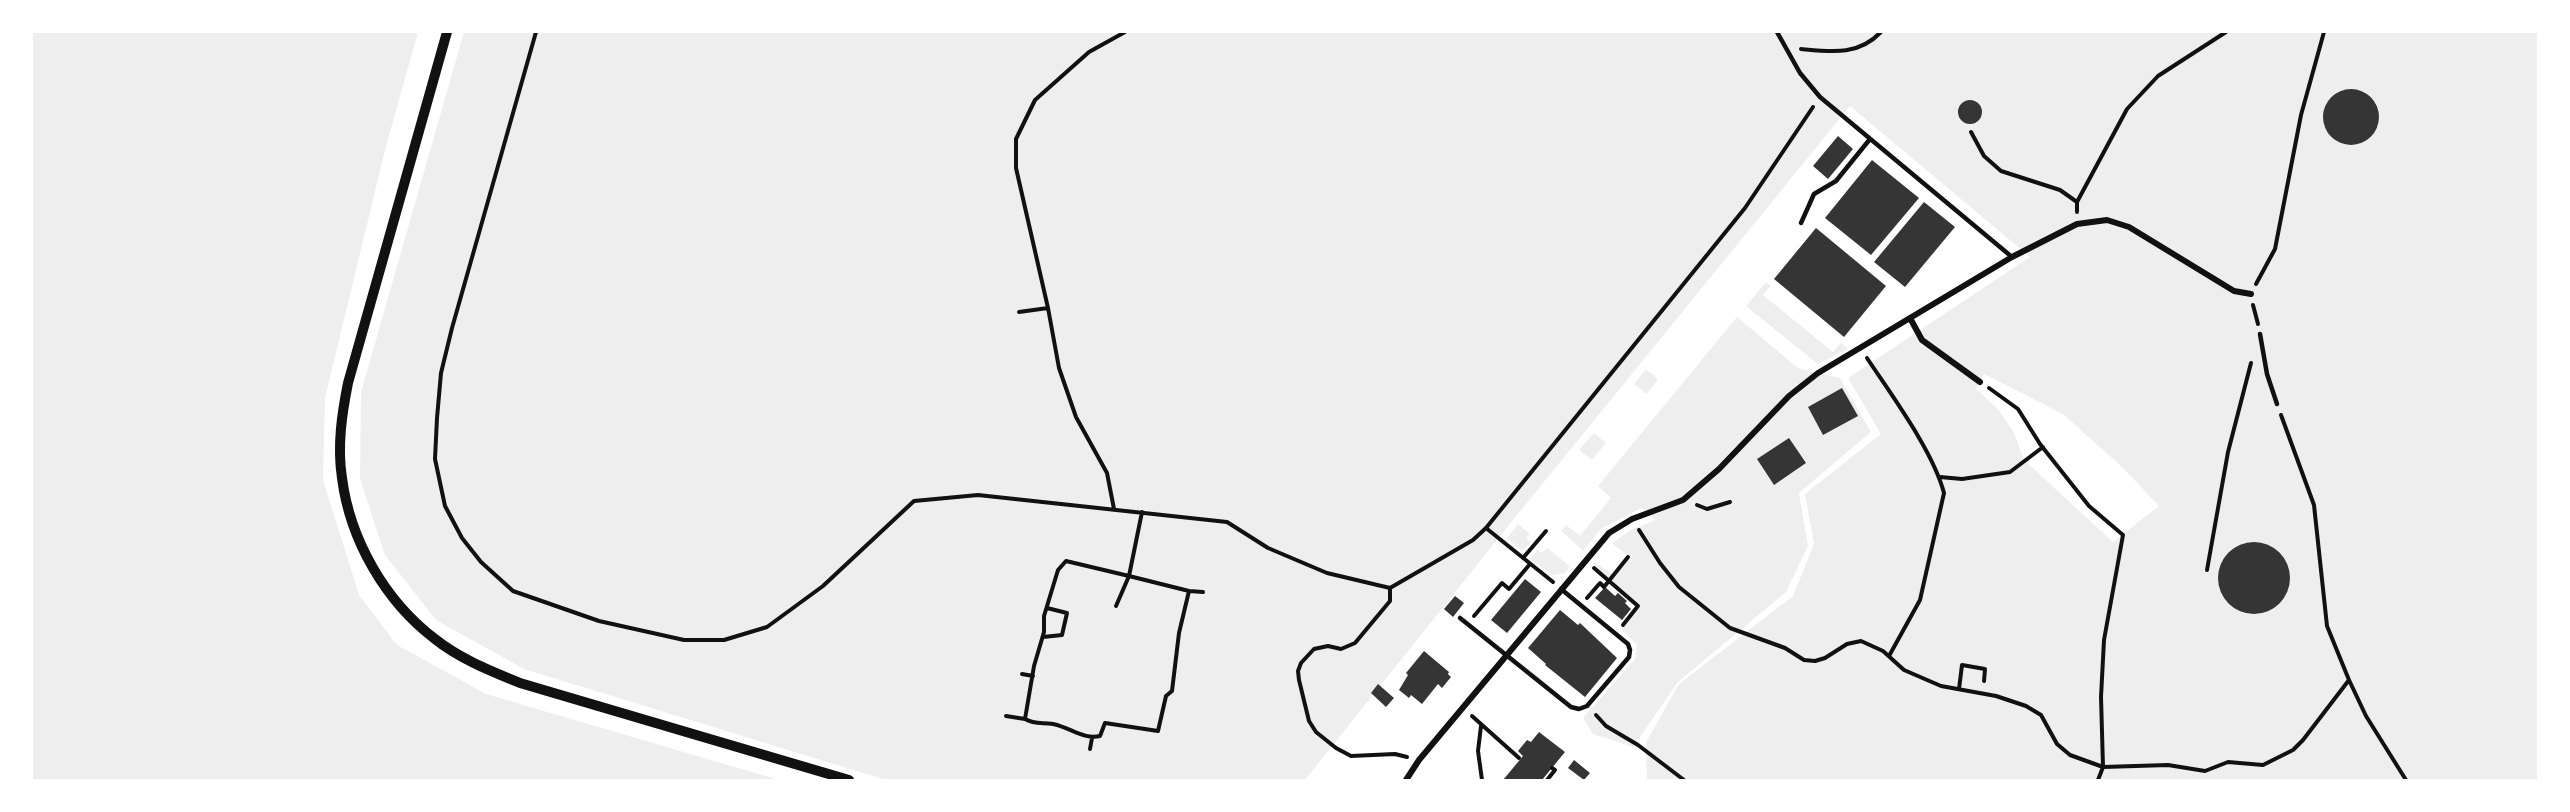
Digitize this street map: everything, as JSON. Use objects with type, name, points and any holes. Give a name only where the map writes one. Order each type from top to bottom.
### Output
[{"type":"street","points":[[447,32],[348,382],[343,412],[342,478],[362,545],[374,571],[391,596],[413,620],[436,640],[481,666],[520,683],[849,780]]},
{"type":"street","points":[[1406,780],[1419,760],[1608,533],[1632,519],[1683,500],[1719,469],[1789,396],[1818,374],[2012,257],[2077,224],[2107,219],[2129,227],[2234,291],[2251,294]]},
{"type":"street","points":[[1910,318],[1922,340],[1980,382]]},
{"type":"lane","points":[[1777,32],[1800,73],[1820,97],[2012,257]]},
{"type":"lane","points":[[1801,223],[1814,194],[1836,182],[1870,139]]},
{"type":"lane","points":[[2260,334],[2267,374],[2277,404]]},
{"type":"lane","points":[[1460,618],[1571,707],[1579,709],[1587,706],[1629,657],[1630,650],[1628,644],[1561,589]]},
{"type":"path","points":[[536,32],[441,373],[435,459],[445,506],[462,538],[481,562],[513,591],[599,621],[684,640],[724,640],[767,627],[823,586],[914,501],[978,495],[1227,522],[1268,548],[1327,573],[1390,588],[1473,540],[1486,528],[1745,208],[1820,97]]},
{"type":"path","points":[[1114,509],[1107,473],[1076,417],[1059,368],[1048,308],[1016,168],[1016,139],[1035,100],[1089,52],[1124,32]]},
{"type":"path","points":[[1786,48],[1840,52],[1869,44],[1881,32]]},
{"type":"path","points":[[2077,224],[2077,202],[2127,110],[2158,76],[2226,32]]},
{"type":"path","points":[[2207,570],[2228,452],[2260,334],[2251,294],[2275,249],[2301,115],[2324,32]]},
{"type":"path","points":[[1971,132],[1984,156],[2001,171],[2060,190],[2077,202]]},
{"type":"path","points":[[1019,312],[1048,308]]},
{"type":"path","points":[[1860,348],[1901,409],[1940,477],[1944,493],[1920,600],[1889,656]]},
{"type":"path","points":[[1980,382],[2018,409],[2043,447],[2089,506],[2123,535],[2104,640],[2101,696],[2103,767],[2098,780]]},
{"type":"path","points":[[2277,404],[2314,505],[2327,626],[2366,716],[2406,780]]},
{"type":"path","points":[[1940,477],[1962,479],[2010,472],[2043,447]]},
{"type":"path","points":[[1683,500],[1707,509],[1730,502]]},
{"type":"path","points":[[1116,606],[1129,576],[1142,512]]},
{"type":"path","points":[[1632,519],[1660,563],[1679,587],[1730,628],[1785,648],[1804,660],[1815,662],[1847,644],[1861,641],[1889,656],[1904,670],[1941,686],[1996,696],[2026,706],[2041,715],[2056,744],[2070,755],[2103,767],[2168,765],[2205,771],[2228,762],[2263,765],[2293,750],[2303,741],[2349,680]]},
{"type":"path","points":[[1486,528],[1561,589]]},
{"type":"path","points":[[1523,558],[1546,531]]},
{"type":"path","points":[[1590,594],[1600,583],[1604,586],[1628,557]]},
{"type":"path","points":[[1585,560],[1638,606],[1628,618]]},
{"type":"path","points":[[1024,719],[1043,637],[1047,608],[1058,570],[1066,561],[1189,591],[1203,592]]},
{"type":"path","points":[[1468,624],[1502,583],[1509,588],[1530,564]]},
{"type":"path","points":[[1390,588],[1390,601],[1355,643],[1341,649],[1328,646],[1314,649],[1301,663],[1298,670],[1299,680],[1309,721],[1316,732],[1336,748],[1351,756],[1395,754],[1419,760]]},
{"type":"path","points":[[1006,716],[1038,724],[1052,723],[1092,738],[1101,735],[1105,723],[1158,731],[1166,696],[1172,691],[1179,633],[1189,591]]},
{"type":"path","points":[[1043,637],[1062,635],[1067,613],[1047,608]]},
{"type":"path","points":[[1959,689],[1962,665],[1985,669],[1984,681]]},
{"type":"path","points":[[1022,674],[1033,676]]},
{"type":"path","points":[[1587,706],[1606,726],[1684,780]]},
{"type":"path","points":[[1462,708],[1519,758]]},
{"type":"path","points":[[1481,725],[1478,751],[1482,780]]},
{"type":"path","points":[[1090,749],[1092,738]]},
{"type":"path","points":[[1546,780],[1555,770],[1552,768]]},
{"type":"shaded area","points":[[32,32],[418,32],[385,150],[325,398],[323,480],[359,595],[397,645],[486,694],[779,780],[32,780]]},
{"type":"shaded area","points":[[464,32],[2538,32],[2538,780],[1647,780],[1646,742],[1679,684],[1793,596],[1814,544],[1805,494],[1881,434],[1848,378],[2030,257],[1850,106],[1305,780],[886,780],[524,669],[436,620],[385,555],[360,479],[361,392]],"holes":[[[1984,374],[2063,414],[2123,468],[2159,506],[2113,542],[2024,460],[2014,433],[1998,409],[1976,389]]]},
{"type":"shaded area","points":[[1766,282],[1771,286],[1763,295],[1833,352],[1841,343],[1848,349],[1818,364],[1746,306]]},
{"type":"shaded area","points":[[1737,317],[1798,368],[1840,378],[1871,432],[1799,493],[1808,546],[1786,592],[1678,682],[1633,747],[1593,734],[1583,718],[1635,659],[1637,645],[1622,630],[1641,606],[1592,564],[1595,562],[1615,576],[1630,558],[1612,543],[1633,529],[1656,520],[1641,508],[1601,529],[1583,551],[1561,531],[1566,525],[1580,536],[1611,498],[1598,486]]},
{"type":"shaded area","points":[[1646,369],[1658,379],[1647,394],[1634,384]]},
{"type":"shaded area","points":[[1594,433],[1606,443],[1592,460],[1579,450]]},
{"type":"shaded area","points":[[1518,524],[1530,534],[1526,538],[1531,542],[1522,551],[1507,538]]},
{"type":"shaded area","points":[[1547,548],[1570,566],[1565,573],[1553,575],[1530,559],[1537,550],[1542,553]]},
{"type":"building","points":[[2351,89],[2362,91],[2371,97],[2377,106],[2379,117],[2377,128],[2371,137],[2362,143],[2351,145],[2340,143],[2331,137],[2325,128],[2323,117],[2325,106],[2331,97],[2340,91]]},
{"type":"building","points":[[1970,100],[1975,101],[1981,107],[1981,117],[1975,123],[1970,124],[1965,123],[1959,117],[1958,112],[1959,107],[1965,101]]},
{"type":"building","points":[[1838,136],[1853,149],[1828,179],[1813,166]]},
{"type":"building","points":[[1872,160],[1919,198],[1871,255],[1825,218]]},
{"type":"building","points":[[1924,202],[1955,227],[1905,287],[1874,262]]},
{"type":"building","points":[[1816,228],[1886,286],[1844,337],[1774,279]]},
{"type":"building","points":[[1842,388],[1858,416],[1823,435],[1808,407]]},
{"type":"building","points":[[1789,438],[1806,463],[1774,485],[1757,459]]},
{"type":"building","points":[[2254,542],[2274,548],[2284,558],[2290,578],[2284,598],[2274,608],[2254,614],[2234,608],[2224,598],[2218,578],[2224,558],[2234,548]]},
{"type":"building","points":[[1525,579],[1541,592],[1507,633],[1491,620]]},
{"type":"building","points":[[1605,587],[1615,596],[1618,593],[1627,601],[1625,603],[1631,609],[1622,620],[1595,598]]},
{"type":"building","points":[[1455,596],[1464,603],[1453,617],[1444,609]]},
{"type":"building","points":[[1560,610],[1578,625],[1580,623],[1617,658],[1585,697],[1545,665],[1528,648]]},
{"type":"building","points":[[1424,651],[1449,672],[1451,677],[1442,688],[1438,684],[1422,704],[1411,695],[1409,698],[1399,690],[1408,675],[1406,673]]},
{"type":"building","points":[[1378,684],[1394,698],[1386,707],[1371,693]]},
{"type":"building","points":[[1539,732],[1565,752],[1542,780],[1503,780],[1523,756],[1518,751],[1527,740],[1531,742]]},
{"type":"building","points":[[1574,760],[1590,773],[1584,780],[1568,768]]}]
